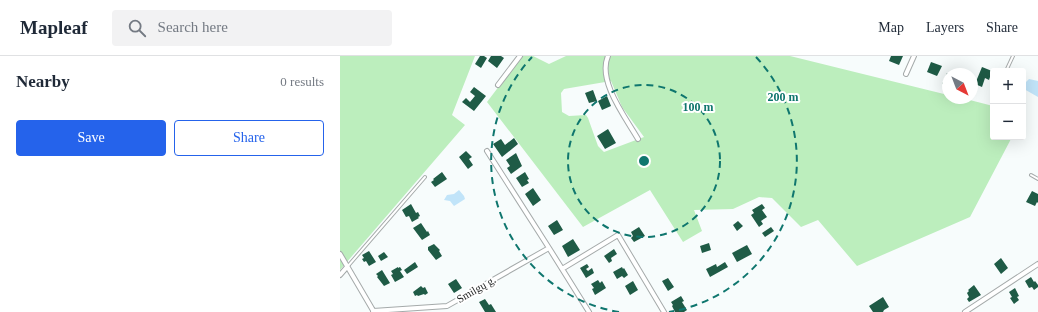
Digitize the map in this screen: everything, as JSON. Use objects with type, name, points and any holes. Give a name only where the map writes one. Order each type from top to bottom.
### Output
[{"type":"street","points":[[498,85],[520,56]]},
{"type":"street","points":[[608,56],[606,61],[606,77],[617,105],[638,139]]},
{"type":"street","points":[[906,74],[914,56]]},
{"type":"street","points":[[487,151],[589,312]]},
{"type":"street","points":[[562,269],[618,235],[664,312]]},
{"type":"street","name":"Smilgų g.","points":[[373,312],[448,306],[549,248]]},
{"type":"street","points":[[340,254],[373,312]]},
{"type":"street","points":[[965,312],[1038,264]]},
{"type":"street","points":[[340,275],[347,267]]},
{"type":"lane","points":[[1007,68],[1013,56]]},
{"type":"lane","points":[[1031,175],[1038,179]]},
{"type":"lane","points":[[347,267],[425,177]]},
{"type":"green space","points":[[340,56],[475,56],[452,115],[465,125],[340,270]]},
{"type":"green space","points":[[522,56],[533,56],[549,64],[566,56],[790,56],[942,94],[942,104],[978,104],[978,102],[990,105],[990,140],[1010,140],[970,217],[857,266],[818,220],[801,227],[772,198],[759,197],[733,209],[694,210],[702,231],[683,242],[650,190],[583,227],[487,102]],"holes":[[[611,81],[622,107],[644,137],[604,152],[598,146],[586,115],[569,116],[562,112],[561,93],[564,89]]]},
{"type":"water","points":[[1029,79],[1038,81],[1038,97],[1026,90],[1026,82]]},
{"type":"water","points":[[459,190],[465,199],[454,206],[450,201],[444,200],[447,195],[454,194]]},
{"type":"building","points":[[480,56],[487,58],[481,68],[475,64]]},
{"type":"building","points":[[491,56],[501,56],[504,58],[497,68],[488,61]]},
{"type":"building","points":[[891,56],[903,56],[899,65],[889,61]]},
{"type":"building","points":[[931,62],[942,66],[937,76],[927,72]]},
{"type":"building","points":[[982,67],[990,70],[989,80],[985,78],[982,87],[978,85],[978,77]]},
{"type":"building","points":[[474,87],[486,96],[474,111],[462,102],[466,98],[470,102],[475,96],[470,92]]},
{"type":"building","points":[[593,90],[597,101],[589,103],[585,93]]},
{"type":"building","points":[[607,96],[611,106],[602,110],[598,101]]},
{"type":"building","points":[[608,129],[616,143],[605,149],[597,136]]},
{"type":"building","points":[[514,138],[518,144],[502,157],[493,144],[501,139],[505,145]]},
{"type":"building","points":[[466,151],[472,157],[469,159],[473,165],[468,169],[459,157]]},
{"type":"building","points":[[516,153],[522,166],[511,174],[507,168],[510,166],[506,160]]},
{"type":"building","points":[[442,172],[447,179],[435,187],[431,182]]},
{"type":"building","points":[[525,172],[529,179],[527,180],[529,183],[522,187],[516,178]]},
{"type":"building","points":[[533,188],[541,200],[533,206],[525,194]]},
{"type":"building","points":[[1032,191],[1038,194],[1038,203],[1037,202],[1035,206],[1026,202]]},
{"type":"building","points":[[411,204],[416,213],[418,212],[420,216],[412,222],[409,216],[406,217],[402,210]]},
{"type":"building","points":[[762,204],[765,208],[762,210],[767,217],[761,221],[763,224],[759,227],[751,215],[754,213],[752,210]]},
{"type":"building","points":[[557,220],[563,230],[554,235],[548,226]]},
{"type":"building","points":[[738,221],[743,226],[737,231],[733,225]]},
{"type":"building","points":[[421,223],[430,235],[422,240],[413,228]]},
{"type":"building","points":[[639,227],[645,236],[634,242],[631,238],[633,236],[631,232]]},
{"type":"building","points":[[771,227],[774,231],[765,237],[762,233]]},
{"type":"building","points":[[573,239],[580,250],[568,257],[562,246]]},
{"type":"building","points":[[709,243],[711,250],[702,253],[700,246]]},
{"type":"building","points":[[434,244],[440,250],[439,251],[442,256],[436,260],[428,250],[428,247]]},
{"type":"building","points":[[747,245],[752,254],[737,262],[732,253]]},
{"type":"building","points":[[614,249],[617,254],[611,258],[612,261],[609,263],[604,256]]},
{"type":"building","points":[[369,251],[376,262],[369,266],[366,261],[364,262],[362,259],[364,258],[362,255]]},
{"type":"building","points":[[384,252],[388,257],[381,261],[378,256]]},
{"type":"building","points":[[1001,258],[1008,268],[1001,274],[994,264]]},
{"type":"building","points":[[415,262],[418,267],[407,274],[404,270]]},
{"type":"building","points":[[725,262],[728,267],[710,277],[706,269],[716,264],[717,267]]},
{"type":"building","points":[[587,264],[589,267],[586,269],[588,271],[592,268],[594,273],[586,278],[580,268]]},
{"type":"building","points":[[398,267],[402,270],[400,271],[404,277],[395,282],[391,275],[393,274],[391,271]]},
{"type":"building","points":[[622,267],[628,275],[624,278],[622,276],[617,279],[613,272]]},
{"type":"building","points":[[382,270],[390,283],[384,286],[376,274]]},
{"type":"building","points":[[1031,277],[1038,285],[1038,287],[1034,290],[1032,287],[1029,288],[1025,281]]},
{"type":"building","points":[[668,278],[674,287],[668,291],[662,281]]},
{"type":"building","points":[[456,279],[462,288],[454,293],[448,284]]},
{"type":"building","points":[[598,280],[600,283],[602,281],[606,288],[595,295],[592,289],[594,288],[591,284]]},
{"type":"building","points":[[633,281],[638,290],[630,295],[625,286]]},
{"type":"building","points":[[974,285],[981,295],[969,302],[967,299],[969,297],[967,293],[969,291],[968,290]]},
{"type":"building","points":[[421,286],[423,288],[425,287],[428,293],[425,295],[415,296],[413,292]]},
{"type":"building","points":[[1015,288],[1019,296],[1017,297],[1019,300],[1014,304],[1010,298],[1012,297],[1009,292]]},
{"type":"building","points":[[681,296],[684,301],[682,302],[687,310],[684,312],[675,312],[671,302]]},
{"type":"building","points":[[883,297],[889,307],[883,312],[873,312],[869,306]]},
{"type":"building","points":[[485,299],[489,305],[491,304],[496,312],[485,312],[479,302]]}]
